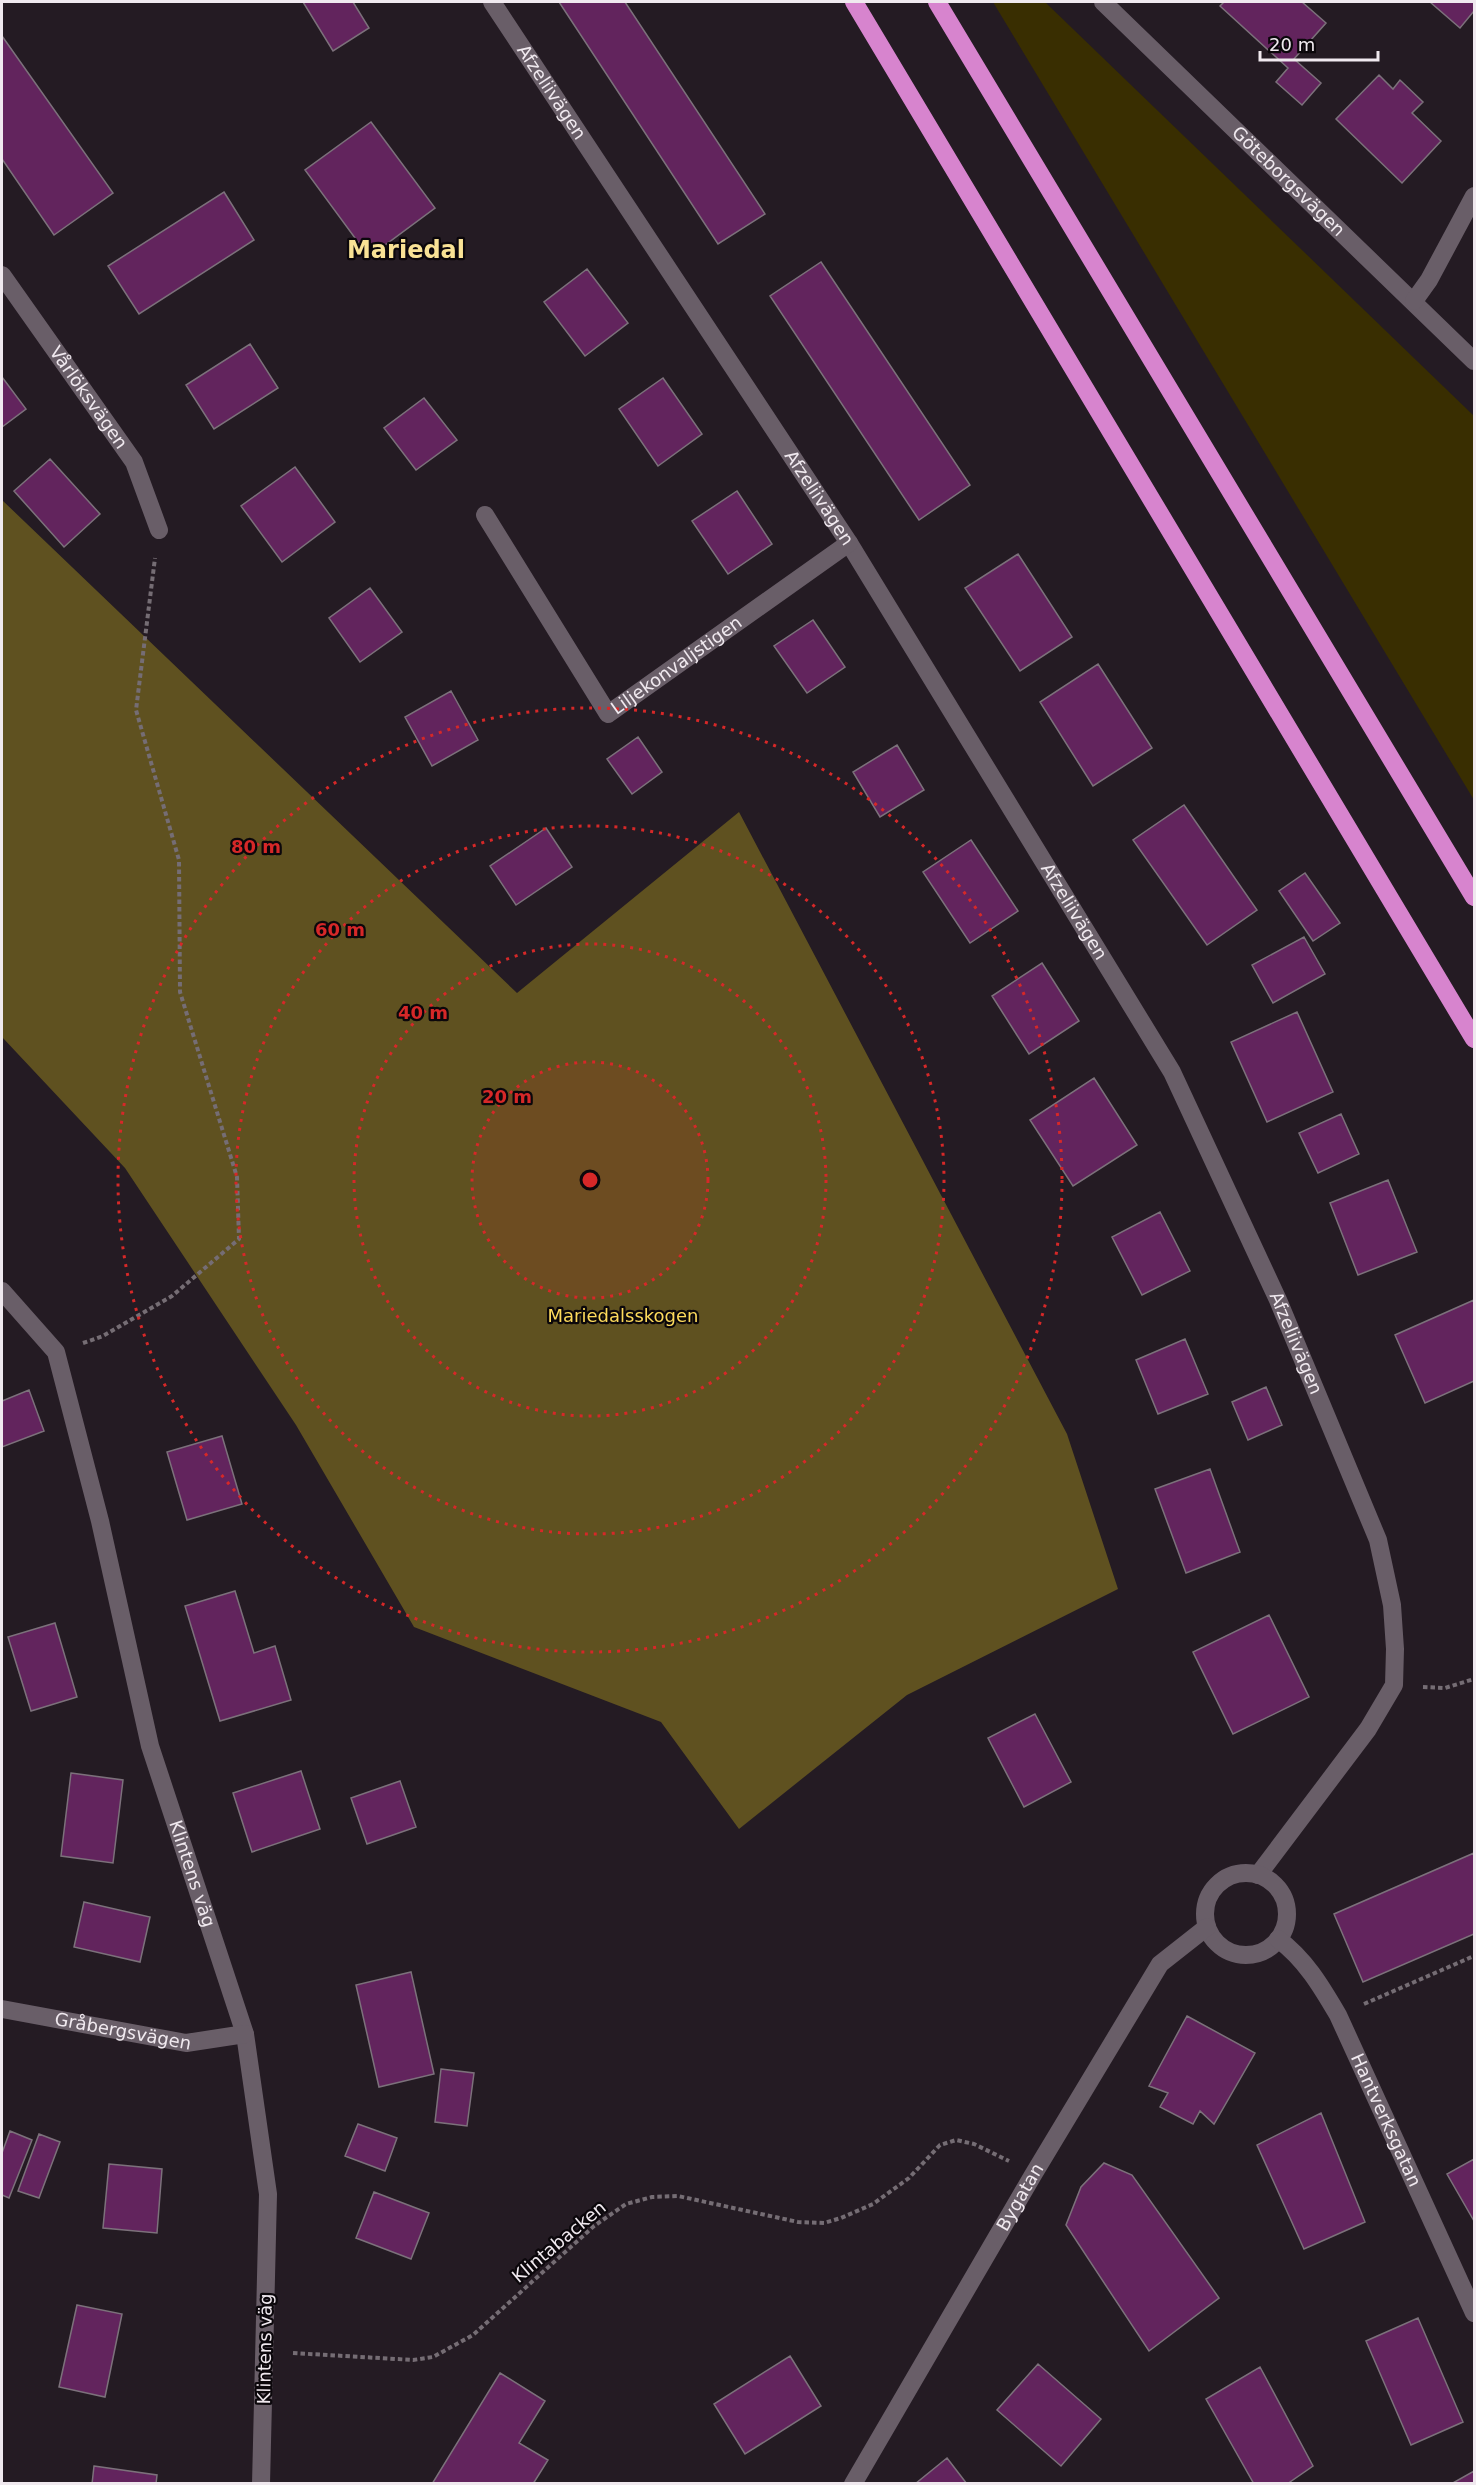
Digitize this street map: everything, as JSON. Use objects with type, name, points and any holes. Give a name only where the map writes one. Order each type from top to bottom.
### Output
[{"type":"highway","points":[[854,2],[1474,1039]]},
{"type":"highway","points":[[937,2],[1474,897]]},
{"type":"street","name":"Afzeliivägen","points":[[492,2],[849,543],[1172,1072],[1278,1300],[1378,1540],[1392,1605],[1395,1649],[1394,1685],[1368,1729],[1258,1875]]},
{"type":"street","name":"Göteborgsvägen","points":[[1103,2],[1414,301],[1474,362]]},
{"type":"street","points":[[1414,301],[1429,280],[1474,196]]},
{"type":"street","name":"Vårlöksvägen","points":[[2,274],[134,462],[159,530]]},
{"type":"street","name":"Liljekonvaljstigen","points":[[485,515],[608,714],[849,543]]},
{"type":"street","name":"Klintens väg","points":[[2,1291],[56,1352],[100,1521],[150,1746],[244,2034],[268,2194],[261,2484]]},
{"type":"street","points":[[1240,1874],[1258,1875],[1279,1890],[1286,1906],[1286,1924],[1278,1939],[1271,1946],[1254,1954],[1234,1953],[1217,1943],[1207,1927],[1205,1909],[1217,1886],[1224,1880],[1240,1874]]},
{"type":"street","name":"Bygatan","points":[[853,2484],[1032,2175],[1160,1964],[1207,1927]]},
{"type":"street","name":"Hantverksgatan","points":[[1278,1939],[1296,1952],[1315,1977],[1338,2015],[1474,2313]]},
{"type":"street","name":"Gråbergsvägen","points":[[2,2009],[186,2043],[244,2034]]},
{"type":"path","points":[[56,1352],[103,1336],[172,1296],[239,1239],[237,1177],[180,992],[179,860],[136,710],[159,530]]},
{"type":"path","points":[[1394,1685],[1445,1688],[1474,1679]]},
{"type":"path","points":[[1338,2015],[1474,1956]]},
{"type":"path","name":"Klintabacken","points":[[264,2352],[413,2360],[433,2357],[473,2336],[594,2226],[626,2204],[652,2197],[678,2196],[798,2222],[824,2223],[873,2204],[909,2178],[940,2145],[956,2140],[974,2144],[1032,2175]]},
{"type":"shaded area","points":[[993,2],[1045,2],[1474,416],[1474,800]]},
{"type":"green space","name":"Mariedalsskogen","points":[[2,500],[517,993],[739,812],[1067,1434],[1118,1589],[907,1695],[739,1829],[661,1722],[414,1627],[296,1425],[125,1168],[2,1037]]},
{"type":"building","points":[[303,2],[353,2],[369,28],[333,51]]},
{"type":"building","points":[[559,2],[625,2],[765,214],[718,244]]},
{"type":"building","points":[[1224,2],[1302,2],[1326,23],[1294,59],[1321,83],[1302,105],[1276,82],[1288,68],[1220,6]]},
{"type":"building","points":[[1430,2],[1474,2],[1474,11],[1460,28]]},
{"type":"building","points":[[2,36],[113,193],[54,235],[2,159]]},
{"type":"building","points":[[1379,75],[1393,89],[1400,80],[1423,102],[1412,113],[1441,141],[1402,183],[1336,119]]},
{"type":"building","points":[[371,122],[435,208],[369,257],[305,170]]},
{"type":"building","points":[[224,192],[254,240],[139,314],[108,266]]},
{"type":"building","points":[[821,262],[970,485],[919,520],[770,296]]},
{"type":"building","points":[[587,269],[628,323],[585,356],[544,302]]},
{"type":"building","points":[[250,344],[278,388],[214,429],[186,385]]},
{"type":"building","points":[[2,377],[26,409],[2,427]]},
{"type":"building","points":[[663,378],[702,434],[658,466],[619,409]]},
{"type":"building","points":[[424,398],[457,440],[416,470],[384,428]]},
{"type":"building","points":[[50,459],[100,514],[64,547],[14,491]]},
{"type":"building","points":[[295,467],[335,522],[282,562],[241,506]]},
{"type":"building","points":[[737,491],[772,544],[728,574],[692,521]]},
{"type":"building","points":[[1018,554],[1072,637],[1020,671],[965,588]]},
{"type":"building","points":[[370,588],[402,632],[360,662],[329,618]]},
{"type":"building","points":[[813,620],[845,667],[807,693],[774,646]]},
{"type":"building","points":[[1098,664],[1152,748],[1093,786],[1040,702]]},
{"type":"building","points":[[451,691],[478,740],[432,766],[405,717]]},
{"type":"building","points":[[638,737],[662,772],[632,794],[607,759]]},
{"type":"building","points":[[897,745],[924,790],[880,817],[853,772]]},
{"type":"building","points":[[1184,805],[1257,910],[1207,945],[1133,840]]},
{"type":"building","points":[[546,828],[572,867],[516,905],[490,866]]},
{"type":"building","points":[[971,840],[1018,911],[970,943],[923,872]]},
{"type":"building","points":[[1305,873],[1340,923],[1313,941],[1279,891]]},
{"type":"building","points":[[1304,937],[1325,974],[1273,1003],[1252,965]]},
{"type":"building","points":[[1042,963],[1079,1021],[1029,1054],[992,996]]},
{"type":"building","points":[[1297,1012],[1333,1092],[1267,1122],[1231,1042]]},
{"type":"building","points":[[1094,1078],[1137,1145],[1073,1186],[1030,1120]]},
{"type":"building","points":[[1341,1114],[1359,1154],[1318,1173],[1299,1133]]},
{"type":"building","points":[[1388,1180],[1417,1252],[1358,1275],[1330,1203]]},
{"type":"building","points":[[1160,1212],[1190,1271],[1142,1295],[1112,1237]]},
{"type":"building","points":[[1474,1300],[1474,1381],[1425,1403],[1395,1335]]},
{"type":"building","points":[[1185,1339],[1208,1394],[1158,1414],[1136,1360]]},
{"type":"building","points":[[1266,1387],[1282,1425],[1248,1440],[1232,1402]]},
{"type":"building","points":[[29,1390],[44,1431],[2,1447],[2,1401]]},
{"type":"building","points":[[222,1436],[242,1504],[187,1520],[167,1452]]},
{"type":"building","points":[[1210,1469],[1240,1552],[1186,1573],[1155,1489]]},
{"type":"building","points":[[235,1591],[254,1653],[275,1646],[291,1700],[220,1721],[185,1606]]},
{"type":"building","points":[[1269,1615],[1309,1697],[1233,1734],[1193,1652]]},
{"type":"building","points":[[55,1623],[77,1697],[31,1711],[8,1637]]},
{"type":"building","points":[[1035,1714],[1071,1782],[1024,1807],[988,1738]]},
{"type":"building","points":[[301,1771],[320,1829],[252,1852],[233,1793]]},
{"type":"building","points":[[71,1773],[123,1780],[113,1863],[61,1856]]},
{"type":"building","points":[[400,1781],[416,1827],[367,1844],[351,1798]]},
{"type":"building","points":[[1474,1853],[1474,1934],[1363,1982],[1334,1914]]},
{"type":"building","points":[[84,1902],[150,1917],[140,1962],[74,1947]]},
{"type":"building","points":[[411,1972],[434,2074],[379,2087],[356,1985]]},
{"type":"building","points":[[1187,2016],[1255,2053],[1214,2124],[1200,2111],[1193,2124],[1160,2107],[1168,2093],[1149,2086]]},
{"type":"building","points":[[441,2069],[474,2073],[467,2126],[435,2122]]},
{"type":"building","points":[[1321,2113],[1365,2222],[1304,2249],[1257,2145]]},
{"type":"building","points":[[358,2124],[397,2138],[385,2171],[345,2156]]},
{"type":"building","points":[[10,2131],[32,2140],[9,2198],[2,2195],[2,2153]]},
{"type":"building","points":[[39,2134],[60,2142],[39,2198],[18,2191]]},
{"type":"building","points":[[1474,2159],[1474,2221],[1447,2174]]},
{"type":"building","points":[[1104,2163],[1132,2175],[1219,2298],[1149,2351],[1066,2225],[1081,2187]]},
{"type":"building","points":[[109,2164],[162,2169],[157,2233],[103,2228]]},
{"type":"building","points":[[374,2192],[429,2213],[411,2259],[356,2238]]},
{"type":"building","points":[[77,2305],[122,2314],[105,2397],[59,2387]]},
{"type":"building","points":[[1418,2318],[1463,2422],[1411,2445],[1366,2341]]},
{"type":"building","points":[[790,2356],[821,2406],[745,2454],[714,2404]]},
{"type":"building","points":[[1038,2364],[1101,2419],[1061,2466],[997,2410]]},
{"type":"building","points":[[1260,2367],[1313,2466],[1287,2484],[1254,2484],[1206,2399]]},
{"type":"building","points":[[500,2373],[545,2401],[519,2443],[548,2460],[533,2484],[432,2484]]},
{"type":"building","points":[[947,2458],[967,2484],[915,2484]]},
{"type":"building","points":[[94,2466],[157,2475],[156,2484],[92,2484]]},
{"type":"building","points":[[1474,2471],[1474,2484],[1451,2484]]},
{"type":"district","name":"Mariedal","points":[[406,250]]}]
